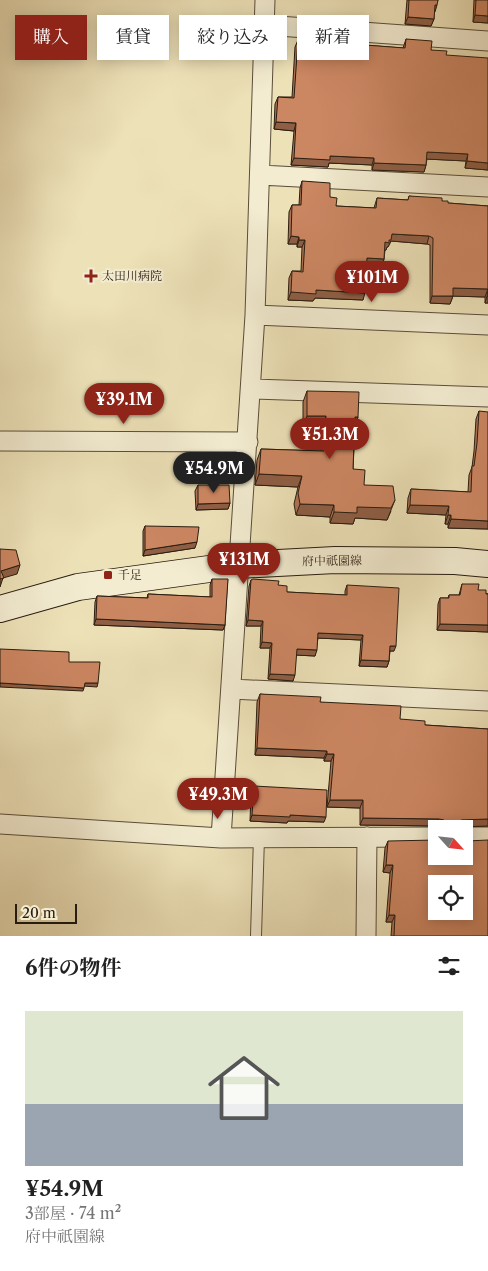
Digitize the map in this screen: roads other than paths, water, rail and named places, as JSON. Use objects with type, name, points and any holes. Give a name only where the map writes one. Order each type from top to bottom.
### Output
[{"type":"main road","name":"府中祇園線","points":[[0,610],[78,587],[238,565],[335,560],[455,561],[488,564]]},
{"type":"street","points":[[264,15],[265,0]]},
{"type":"street","points":[[287,27],[488,41]]},
{"type":"street","points":[[221,838],[251,389],[263,60]]},
{"type":"street","points":[[260,175],[488,187]]},
{"type":"street","points":[[255,315],[488,325]]},
{"type":"street","points":[[251,389],[488,397]]},
{"type":"street","points":[[0,441],[248,442]]},
{"type":"street","points":[[231,689],[488,701]]},
{"type":"street","points":[[0,824],[221,838],[428,837]]},
{"type":"street","points":[[366,936],[367,837]]},
{"type":"street","points":[[473,837],[488,837]]},
{"type":"lane","points":[[256,936],[259,837]]},
{"type":"place","name":"太田川病院","points":[[91,276]]},
{"type":"place","name":"千足","points":[[108,575]]}]
